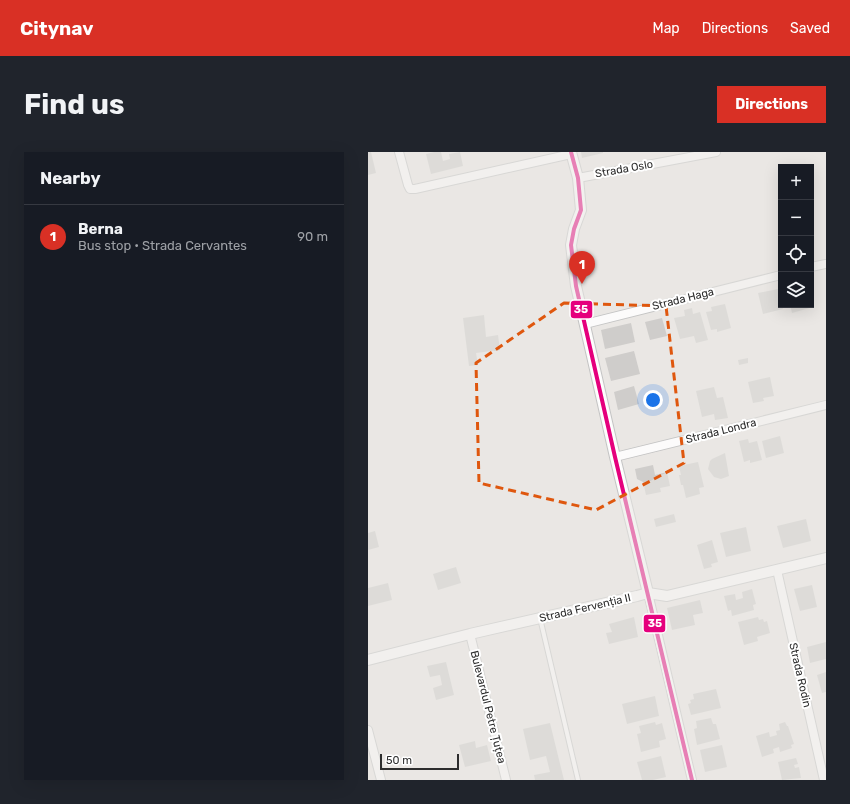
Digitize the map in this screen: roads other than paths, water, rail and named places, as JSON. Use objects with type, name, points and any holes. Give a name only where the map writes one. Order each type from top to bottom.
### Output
[{"type":"street","points":[[400,152],[410,189],[571,153],[578,178],[581,210],[571,244],[576,286],[692,780]]},
{"type":"street","name":"Strada Oslo","points":[[578,178],[716,152]]},
{"type":"street","points":[[814,267],[826,264]]},
{"type":"street","name":"Strada Haga","points":[[585,324],[778,276]]},
{"type":"street","name":"Strada Londra","points":[[615,457],[826,405]]},
{"type":"street","name":"Strada Fervenția II","points":[[368,660],[470,634],[648,593],[667,596],[826,558]]},
{"type":"street","name":"Strada Rodin","points":[[776,570],[824,780]]},
{"type":"street","name":"Bulevardul Petre Țuțea","points":[[470,634],[506,780]]},
{"type":"street","points":[[368,730],[381,780]]},
{"type":"lane","points":[[540,618],[578,780]]},
{"type":"place","name":"Berna","points":[[582,284]]}]
